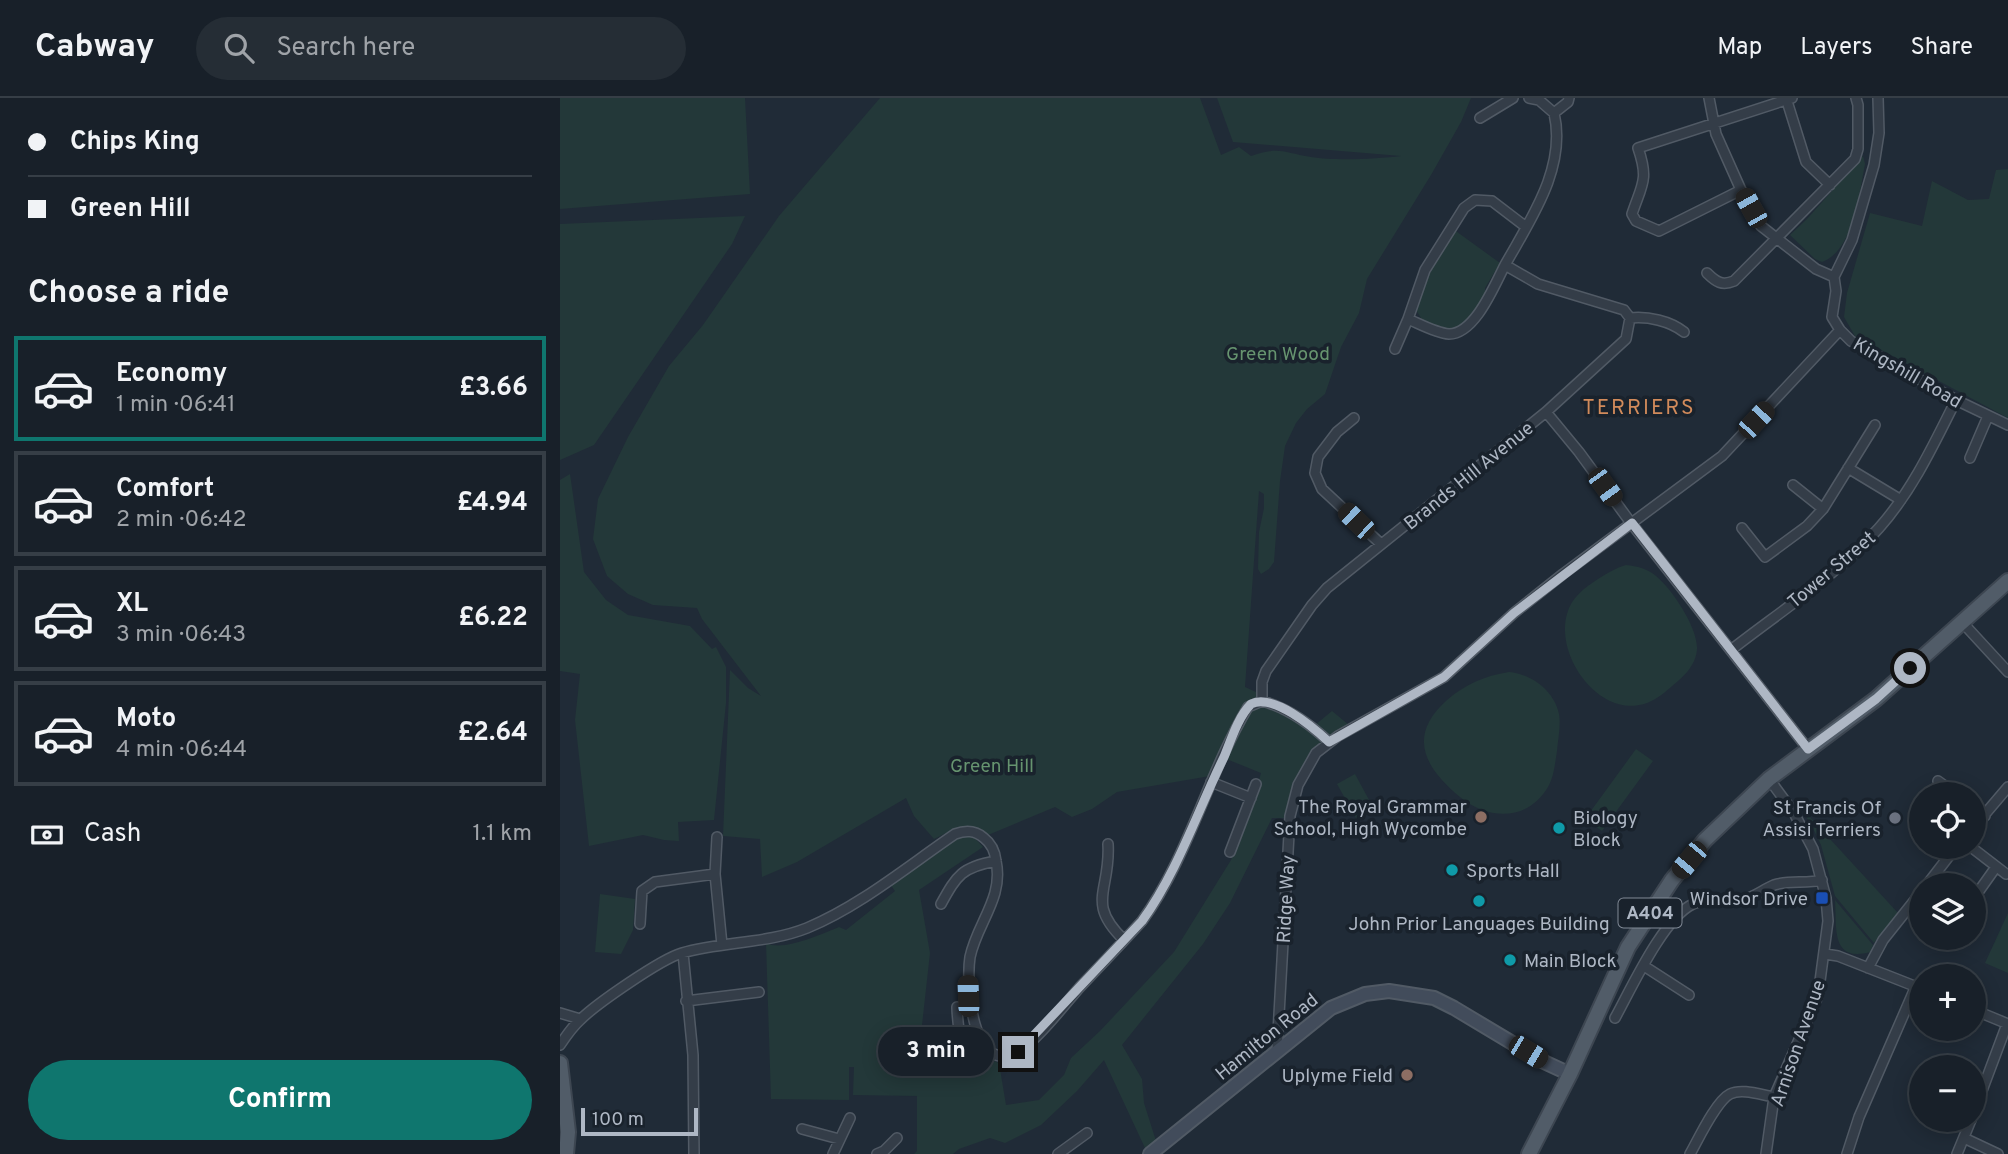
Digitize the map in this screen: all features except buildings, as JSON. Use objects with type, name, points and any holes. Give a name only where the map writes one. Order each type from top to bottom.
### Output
[{"type":"main road","name":"A404","points":[[1528,1154],[1570,1074],[1628,947],[1672,880],[1705,840],[1769,779],[1876,699],[2008,581]]},
{"type":"main road","points":[[560,1063],[568,1132],[566,1154]]},
{"type":"street","points":[[1480,118],[1493,102],[1513,98]]},
{"type":"street","points":[[1408,319],[1447,334],[1461,333],[1473,323],[1541,200],[1557,146],[1558,130],[1554,114],[1539,100],[1529,98]]},
{"type":"street","points":[[1554,114],[1569,98]]},
{"type":"street","points":[[1709,98],[1716,134],[1741,190],[1761,226],[1816,269],[1834,277]]},
{"type":"street","points":[[1707,273],[1715,281],[1726,284],[1734,281],[1855,159],[1858,149],[1856,98]]},
{"type":"street","name":"Kingshill Road","points":[[1878,98],[1880,133],[1874,166],[1852,240],[1834,277],[1836,291],[1832,317],[1851,341],[1956,400],[2008,425]]},
{"type":"street","points":[[1741,190],[1659,231],[1636,221],[1632,214],[1645,169],[1638,148],[1788,99],[1806,162],[1830,185]]},
{"type":"street","points":[[1395,349],[1425,270],[1464,208],[1475,200],[1492,201],[1526,226]]},
{"type":"street","points":[[1505,265],[1538,284],[1624,310],[1630,318],[1644,316],[1678,327],[1684,332]]},
{"type":"street","name":"Brands Hill Avenue","points":[[1262,701],[1262,682],[1266,671],[1327,588],[1546,412],[1626,339],[1630,318]]},
{"type":"street","points":[[560,1045],[580,1019],[673,957],[722,945],[785,935],[824,920],[955,834],[969,831],[982,835],[992,847],[998,880],[996,892],[971,955],[968,996],[975,1026],[981,1040],[991,1052],[1012,1054],[1023,1048],[1142,921],[1165,886],[1211,782],[1248,708],[1254,702],[1262,701],[1294,715],[1329,742],[1444,677],[1514,613],[1722,456],[1840,330]]},
{"type":"street","name":"Tower Street","points":[[1731,650],[1849,558],[1880,527],[1901,500],[1930,453],[1956,400]]},
{"type":"street","points":[[1546,412],[1808,749]]},
{"type":"street","points":[[1970,458],[1988,416]]},
{"type":"street","points":[[1354,418],[1337,432],[1318,457],[1315,473],[1322,489],[1381,544]]},
{"type":"street","points":[[1742,528],[1765,557],[1807,526],[1823,509],[1875,425]]},
{"type":"street","points":[[1848,468],[1901,500]]},
{"type":"street","points":[[1793,485],[1823,509]]},
{"type":"street","points":[[1962,622],[2008,672]]},
{"type":"street","name":"Ridge Way","points":[[1277,1051],[1292,807],[1303,774],[1316,753],[1329,742]]},
{"type":"street","name":"Arnison Avenue","points":[[1766,1154],[1774,1097],[1818,996],[1828,922],[1822,880],[1813,849],[1802,827],[1769,779]]},
{"type":"street","points":[[1211,782],[1251,798]]},
{"type":"street","points":[[1230,852],[1256,784]]},
{"type":"street","points":[[1986,815],[2008,787]]},
{"type":"street","points":[[717,837],[715,874],[722,945]]},
{"type":"street","points":[[1108,844],[1108,871],[1101,907],[1112,928],[1124,940]]},
{"type":"street","points":[[1936,873],[1947,859]]},
{"type":"street","points":[[1986,859],[2006,874]]},
{"type":"street","points":[[941,904],[955,878],[978,864],[996,861]]},
{"type":"street","points":[[1986,881],[1996,867]]},
{"type":"street","points":[[640,924],[642,891],[655,882],[715,874]]},
{"type":"street","points":[[1615,1018],[1644,966],[1675,919],[1692,904],[1753,898],[1774,885],[1822,880]]},
{"type":"street","points":[[1868,968],[1883,940],[1909,907]]},
{"type":"street","points":[[683,953],[693,1055],[694,1154]]},
{"type":"street","points":[[1825,954],[1838,956],[1909,984]]},
{"type":"street","points":[[1644,966],[1689,995]]},
{"type":"street","name":"Hamilton Road","points":[[1150,1154],[1331,1008],[1365,994],[1389,991],[1434,998],[1544,1062],[1570,1074]]},
{"type":"street","points":[[686,1001],[759,992]]},
{"type":"street","points":[[957,1007],[959,1035],[956,1051],[960,1062],[967,1069],[973,1070],[979,1068],[991,1052]]},
{"type":"street","points":[[1847,1154],[1859,1117],[1909,1010]]},
{"type":"street","points":[[560,1013],[580,1019]]},
{"type":"street","points":[[1986,1015],[2007,1024],[1986,1080]]},
{"type":"street","points":[[1279,1026],[1297,1035]]},
{"type":"street","points":[[1690,1154],[1721,1102],[1729,1094],[1751,1092],[1774,1097]]},
{"type":"street","points":[[833,1154],[850,1118]]},
{"type":"street","points":[[802,1129],[839,1139]]},
{"type":"street","points":[[1958,1154],[1966,1132]]},
{"type":"street","points":[[1058,1154],[1087,1133]]},
{"type":"street","points":[[877,1154],[897,1138]]},
{"type":"street","points":[[1964,1138],[1998,1154]]},
{"type":"green space","points":[[560,98],[745,98],[750,194],[560,209]]},
{"type":"green space","points":[[880,98],[1200,98],[1221,155],[1239,147],[1251,156],[1281,151],[1321,158],[1368,159],[1401,156],[1233,142],[1217,98],[1471,98],[1461,122],[1431,175],[1367,279],[1359,313],[1341,347],[1325,394],[1307,409],[1296,423],[1285,446],[1274,562],[1261,574],[1258,569],[1259,532],[1264,494],[1259,491],[1245,687],[1269,698],[1269,709],[1315,725],[1332,711],[1349,725],[1309,754],[1295,782],[1285,818],[1272,818],[1230,903],[1203,944],[1122,1045],[1142,1079],[1144,1103],[1156,1141],[1145,1148],[1104,1060],[1077,1091],[1041,1125],[1005,1143],[990,1138],[959,1149],[953,1154],[914,1154],[917,1151],[917,1096],[853,1095],[854,1067],[849,1067],[849,1100],[771,1099],[766,943],[792,944],[839,927],[846,930],[895,891],[890,884],[956,839],[971,834],[983,847],[919,890],[930,953],[917,1070],[940,1075],[944,1050],[950,1050],[954,1060],[970,1078],[991,1060],[999,1063],[1006,1105],[1039,1100],[1064,1075],[1071,1058],[1174,952],[1231,860],[1247,823],[1261,773],[1219,756],[1210,776],[1117,792],[1092,809],[1072,817],[1055,807],[988,835],[973,828],[961,827],[934,839],[914,816],[906,798],[797,862],[762,877],[760,839],[723,836],[730,670],[748,688],[761,696],[702,619],[697,608],[653,605],[628,594],[607,576],[593,539],[598,499],[628,437],[669,366],[703,325],[779,216]]},
{"type":"green space","points":[[1863,156],[1865,164],[1860,190],[1848,234],[1833,256],[1822,262],[1815,259],[1790,235]]},
{"type":"green space","points":[[2008,169],[2008,418],[1855,336],[1844,317],[1847,293],[1870,213],[1922,226],[1932,181],[1968,200],[1989,199],[1996,170]]},
{"type":"green space","points":[[745,216],[732,244],[594,445],[560,460],[560,224]]},
{"type":"green space","points":[[1453,229],[1500,263],[1470,321],[1461,328],[1443,328],[1423,321],[1416,310],[1432,267]]},
{"type":"green space","points":[[570,474],[584,572],[606,600],[628,615],[690,626],[712,649],[716,647],[726,667],[726,703],[714,820],[678,822],[679,841],[643,835],[589,846],[575,720],[580,674],[560,671],[560,480]]},
{"type":"green space","points":[[1626,565],[1649,571],[1669,590],[1689,620],[1697,649],[1688,671],[1665,692],[1648,703],[1627,706],[1596,692],[1584,679],[1567,647],[1565,630],[1569,608],[1579,594],[1605,575]]},
{"type":"green space","points":[[1509,672],[1533,680],[1547,691],[1556,705],[1560,723],[1555,765],[1548,787],[1529,807],[1507,814],[1471,805],[1447,786],[1430,763],[1424,739],[1427,726],[1435,713],[1454,694],[1468,685]]},
{"type":"green space","points":[[1636,749],[1653,761],[1602,831],[1585,819]]},
{"type":"green space","points":[[1355,774],[1374,809],[1356,818],[1337,784]]},
{"type":"green space","points":[[1796,802],[1898,913],[1874,943],[1835,896],[1821,845]]},
{"type":"green space","points":[[600,894],[635,899],[633,930],[621,954],[595,952]]},
{"type":"green space","points":[[1835,900],[1873,945],[1870,952],[1857,954],[1842,947],[1836,931]]},
{"type":"green space","points":[[2008,913],[2008,973],[1985,963]]},
{"type":"place","name":"The Royal Grammar School, High Wycombe","points":[[1481,817]]},
{"type":"place","name":"St Francis Of Assisi Terriers","points":[[1895,818]]},
{"type":"place","name":"Biology Block","points":[[1559,828]]},
{"type":"place","name":"Sports Hall","points":[[1452,870]]},
{"type":"place","name":"Windsor Drive","points":[[1822,898]]},
{"type":"place","name":"John Prior Languages Building","points":[[1479,901]]},
{"type":"place","name":"Main Block","points":[[1510,960]]},
{"type":"place","name":"Uplyme Field","points":[[1407,1075]]},
{"type":"district","name":"TERRIERS","points":[[1639,407]]},
{"type":"route","points":[[1018,1052],[1155,904],[1175,866],[1211,782],[1251,704],[1262,701],[1275,705],[1294,715],[1329,742],[1444,677],[1514,613],[1632,523],[1808,749],[1876,699],[1910,668]]},
{"type":"park label","name":"Green Wood","points":[[1278,353]]},
{"type":"park label","name":"Green Hill","points":[[992,765]]}]
